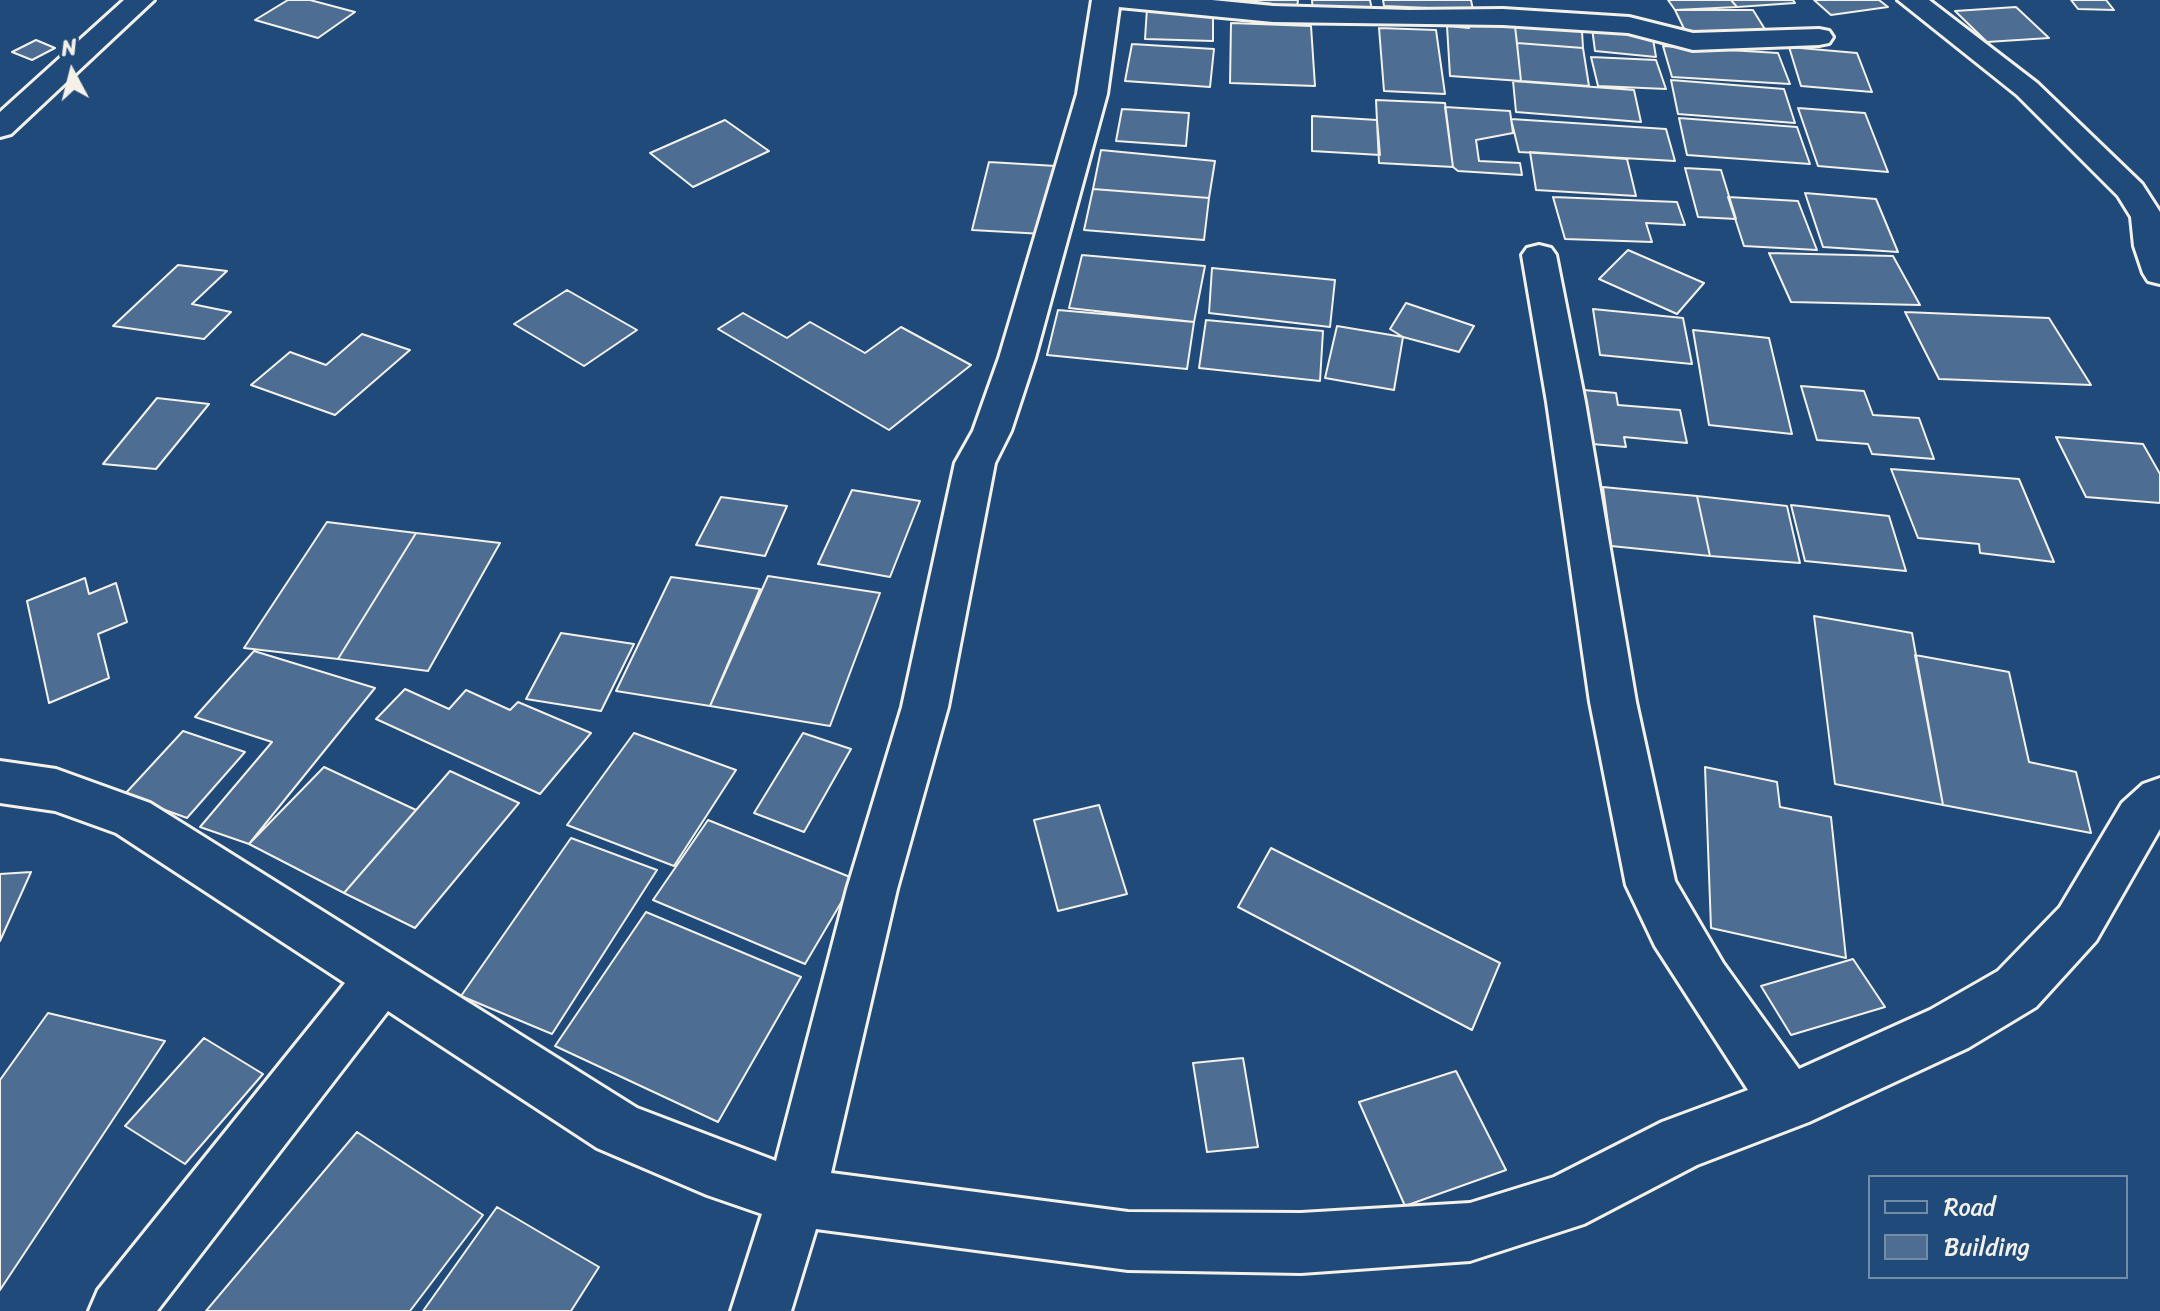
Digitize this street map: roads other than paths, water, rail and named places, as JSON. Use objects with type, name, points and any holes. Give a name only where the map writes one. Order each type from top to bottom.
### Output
[{"type":"street","points":[[0,128],[140,0]]},
{"type":"street","points":[[761,1311],[796,1197],[872,889],[925,707],[975,463],[992,431],[1017,358],[1092,94],[1106,0]]},
{"type":"street","points":[[1125,0],[1304,16],[1503,17],[1629,25],[1682,40],[1707,43],[1819,37]]},
{"type":"street","points":[[1912,0],[2027,89],[2131,191],[2147,217],[2151,246],[2160,273]]},
{"type":"street","points":[[1539,255],[1566,402],[1613,702],[1651,885],[1673,929],[1713,994],[1789,1102]]},
{"type":"street","points":[[0,782],[56,790],[133,818],[617,1128],[707,1166],[796,1197],[1128,1241],[1301,1243],[1470,1232],[1563,1203],[1682,1142],[1789,1102],[1949,1029],[2017,989],[2078,924],[2139,818],[2160,799]]},
{"type":"street","points":[[119,1311],[383,976]]}]
